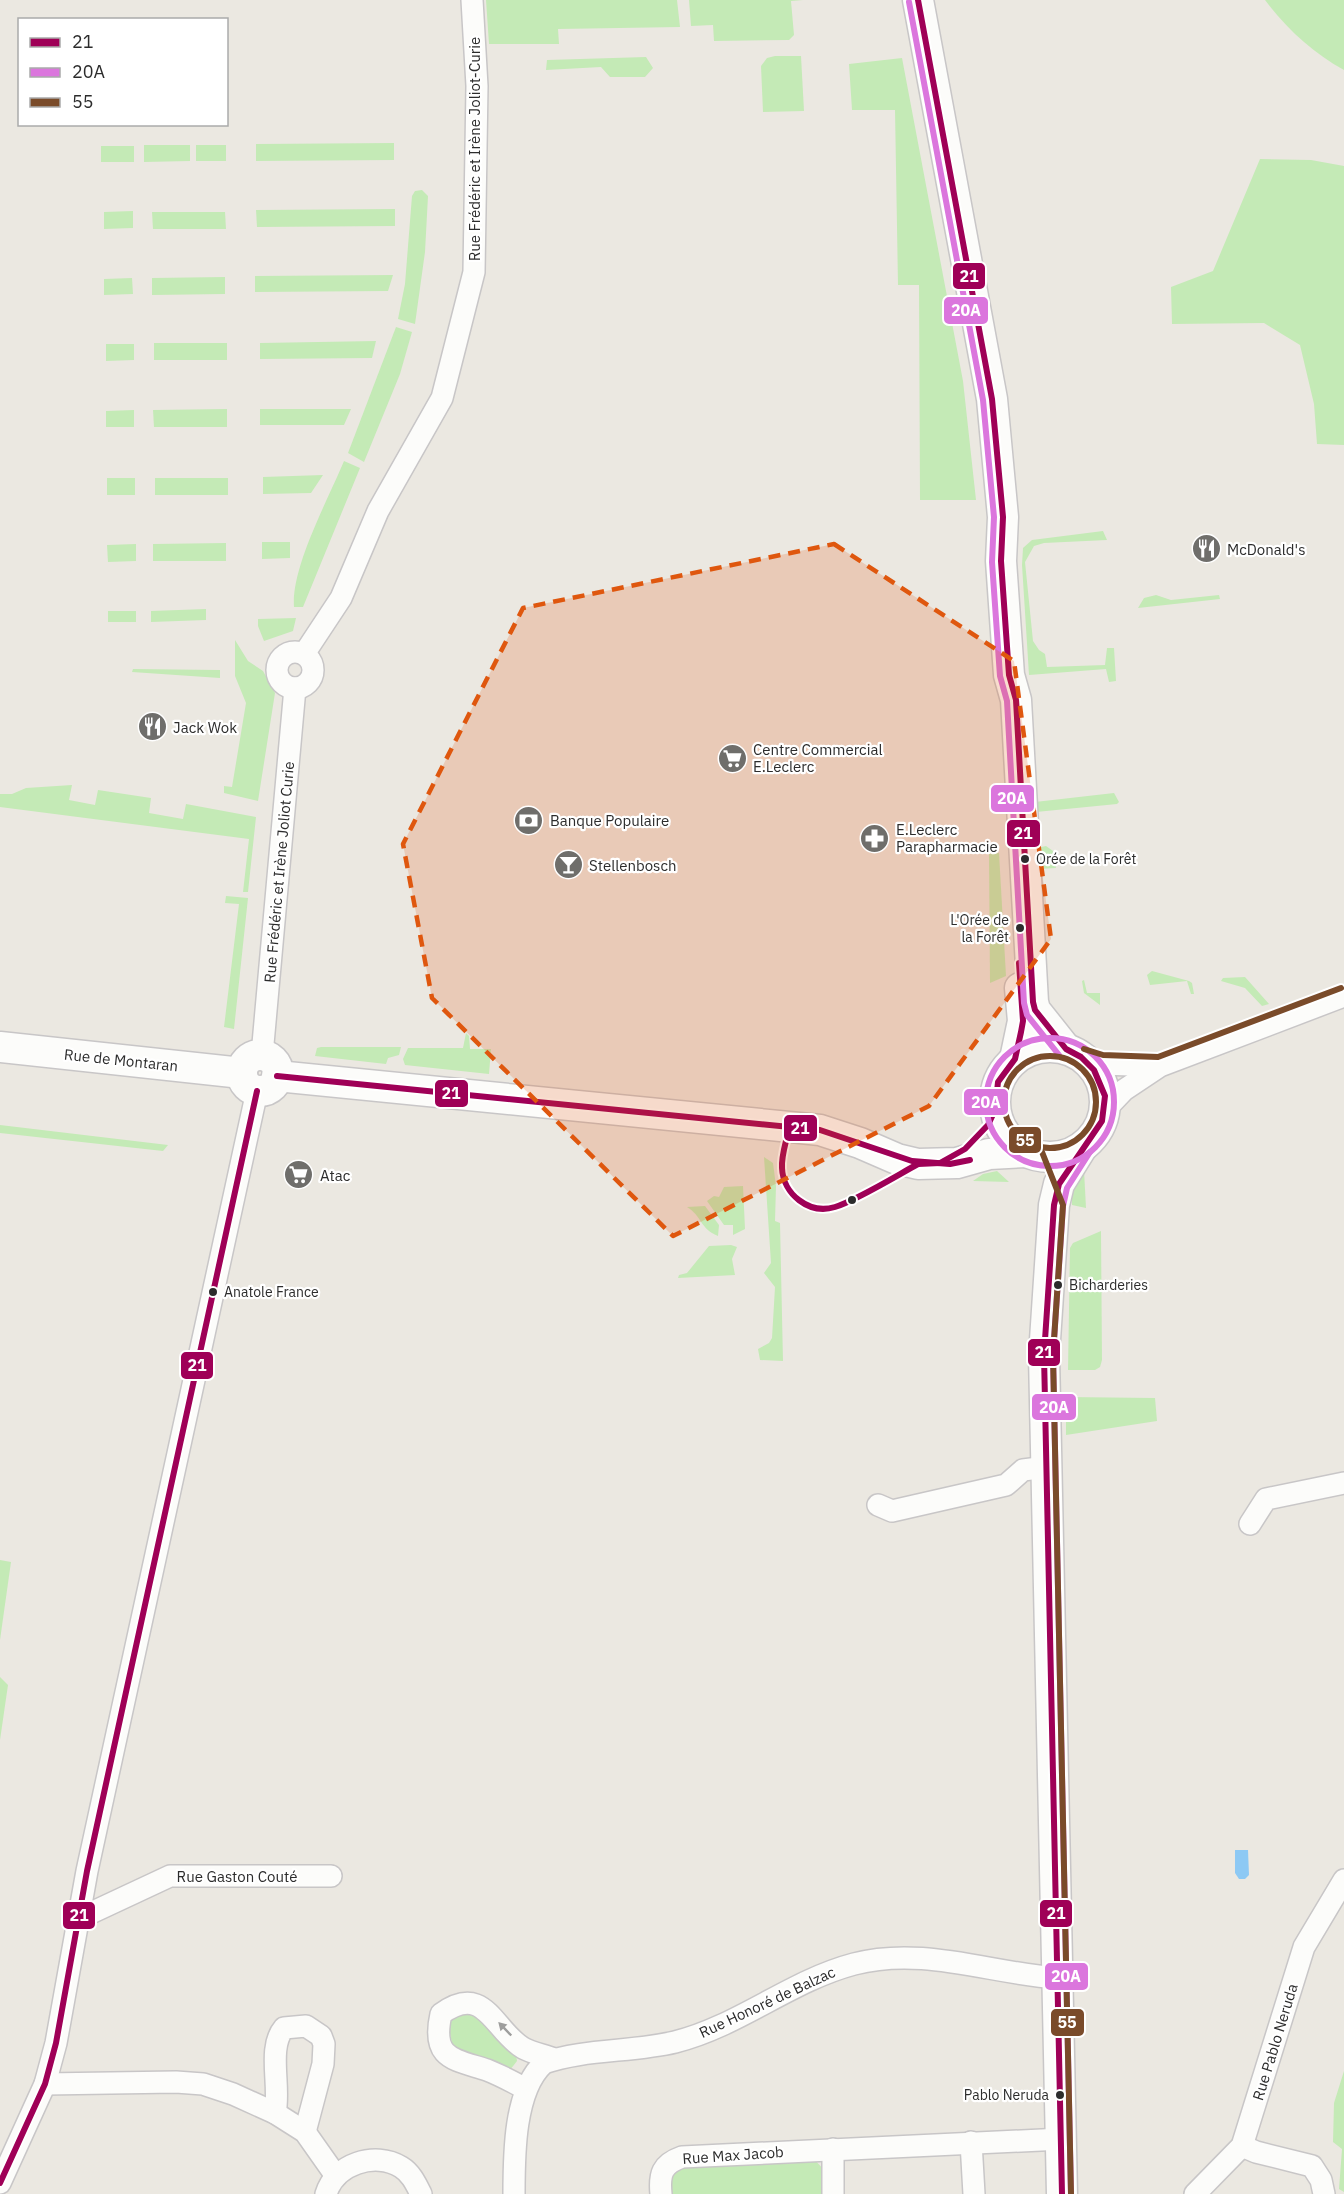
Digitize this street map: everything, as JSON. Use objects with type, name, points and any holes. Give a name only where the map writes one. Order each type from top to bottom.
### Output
[{"type":"main road","points":[[908,0],[977,370],[977,411],[993,549],[1001,686],[1005,703],[1023,1021],[1015,1059],[998,1082],[995,1110],[988,1125],[973,1141],[940,1163]]},
{"type":"main road","points":[[918,0],[992,399],[1003,517],[1000,555],[1009,675],[1016,700],[1033,1002],[1035,1010],[1101,1082],[1104,1111],[1097,1131],[1082,1147],[1059,1184],[1054,1205],[1044,1355],[1062,2194]]},
{"type":"main road","name":"Rue de Montaran","points":[[0,1047],[820,1130],[860,1143],[897,1159],[918,1164],[957,1163],[989,1154],[1030,1153]]},
{"type":"main road","points":[[1015,1059],[1039,1048],[1074,1053]]},
{"type":"main road","points":[[995,1110],[1001,1127],[1011,1141],[1030,1153],[1051,1157],[1067,1154],[1082,1147]]},
{"type":"main road","points":[[1030,1153],[1054,1205]]},
{"type":"street","name":"Rue Frédéric et Irène Joliot-Curie","points":[[304,654],[341,598],[374,520],[442,398],[449,377],[474,272],[477,86],[472,0]]},
{"type":"street","name":"Rue Frédéric et Irène Joliot Curie","points":[[0,2183],[45,2084],[64,2008],[93,1841],[260,1074],[295,688],[280,680],[278,664],[281,658],[292,652],[304,654]]},
{"type":"street","points":[[1104,1111],[1124,1090],[1160,1066],[1344,996]]},
{"type":"street","points":[[1074,1053],[1101,1064],[1160,1066]]},
{"type":"street","points":[[878,1504],[892,1511],[1006,1485],[1023,1470],[1047,1467]]},
{"type":"street","points":[[1250,1524],[1266,1499],[1344,1483]]},
{"type":"street","name":"Rue Gaston Couté","points":[[80,1912],[93,1911],[170,1876],[331,1876]]},
{"type":"street","name":"Rue Pablo Neruda","points":[[1195,2194],[1242,2146],[1304,1947],[1344,1880]]},
{"type":"street","name":"Rue Honoré de Balzac","points":[[554,2059],[674,2042],[710,2030],[812,1978],[855,1963],[873,1960],[936,1958],[1057,1978]]},
{"type":"street","points":[[526,2089],[487,2070],[453,2060],[445,2052],[440,2040],[441,2014],[454,2005],[468,2003],[483,2008],[522,2047],[554,2059]]},
{"type":"street","points":[[275,2113],[279,2090],[276,2059],[278,2035],[284,2028],[295,2025],[316,2030],[324,2044],[324,2054],[305,2132]]},
{"type":"street","points":[[514,2194],[514,2152],[526,2089],[535,2071],[544,2062],[554,2059]]},
{"type":"street","points":[[45,2084],[176,2082],[202,2084],[233,2094],[275,2113],[305,2132],[331,2185],[349,2166],[362,2162],[391,2162],[404,2168],[415,2181],[421,2194]]},
{"type":"street","name":"Rue Max Jacob","points":[[661,2194],[660,2178],[663,2169],[669,2161],[681,2157],[1062,2139]]},
{"type":"street","points":[[971,2142],[974,2194]]},
{"type":"street","points":[[1242,2146],[1256,2152],[1312,2166],[1321,2180],[1323,2194]]},
{"type":"street","points":[[833,2149],[833,2194]]},
{"type":"highlighted area","points":[[834,544],[1014,661],[1051,939],[929,1106],[673,1236],[432,998],[403,844],[523,608]]},
{"type":"green space","points":[[486,0],[677,0],[680,27],[558,29],[559,44],[489,44]]},
{"type":"green space","points":[[689,0],[803,0],[791,1],[794,35],[789,40],[714,41],[713,25],[691,26]]},
{"type":"green space","points":[[1265,0],[1344,0],[1344,70],[1321,56],[1301,39]]},
{"type":"green space","points":[[801,56],[804,111],[763,112],[761,66],[767,58]]},
{"type":"green space","points":[[646,57],[653,68],[645,77],[610,77],[601,67],[546,70],[547,60]]},
{"type":"green space","points":[[902,58],[963,381],[976,500],[920,500],[919,285],[898,285],[895,110],[852,110],[849,64]]},
{"type":"green space","points":[[394,143],[394,160],[256,161],[256,144]]},
{"type":"green space","points":[[144,145],[190,145],[190,161],[144,162]]},
{"type":"green space","points":[[196,145],[226,145],[226,161],[196,161]]},
{"type":"green space","points":[[101,146],[134,146],[134,162],[101,162]]},
{"type":"green space","points":[[1260,159],[1311,160],[1344,166],[1344,445],[1317,444],[1314,404],[1300,345],[1264,323],[1172,324],[1171,287],[1213,271]]},
{"type":"green space","points":[[422,190],[428,196],[425,252],[415,324],[398,319],[405,284],[412,196],[415,191]]},
{"type":"green space","points":[[395,209],[395,226],[257,227],[256,210]]},
{"type":"green space","points":[[133,211],[133,228],[104,229],[104,212]]},
{"type":"green space","points":[[152,212],[225,212],[226,229],[153,229]]},
{"type":"green space","points":[[393,275],[388,291],[255,292],[255,276]]},
{"type":"green space","points":[[225,277],[225,294],[152,295],[152,278]]},
{"type":"green space","points":[[132,278],[133,294],[104,295],[104,279]]},
{"type":"green space","points":[[396,327],[412,332],[400,374],[364,462],[348,453]]},
{"type":"green space","points":[[376,341],[372,358],[260,359],[260,343]]},
{"type":"green space","points":[[154,343],[227,343],[227,360],[154,360]]},
{"type":"green space","points":[[106,344],[134,344],[134,360],[106,361]]},
{"type":"green space","points":[[227,409],[227,427],[154,427],[153,410]]},
{"type":"green space","points":[[260,409],[351,409],[344,425],[260,425]]},
{"type":"green space","points":[[134,410],[134,427],[106,427],[106,411]]},
{"type":"green space","points":[[344,461],[360,468],[303,607],[294,607],[298,573],[304,554]]},
{"type":"green space","points":[[323,475],[311,493],[263,494],[263,477]]},
{"type":"green space","points":[[107,478],[135,478],[135,495],[107,495]]},
{"type":"green space","points":[[155,478],[228,478],[228,495],[155,495]]},
{"type":"green space","points":[[1103,531],[1107,540],[1044,543],[1034,546],[1025,562],[1033,641],[1045,654],[1047,667],[1105,665],[1107,648],[1114,648],[1116,681],[1109,682],[1106,669],[1029,675],[1022,565],[1023,548],[1032,540]]},
{"type":"green space","points":[[262,542],[290,542],[290,558],[262,559]]},
{"type":"green space","points":[[226,543],[226,561],[153,561],[153,544]]},
{"type":"green space","points":[[136,544],[136,561],[108,562],[107,545]]},
{"type":"green space","points":[[1156,595],[1171,600],[1219,595],[1220,599],[1138,608],[1144,598]]},
{"type":"green space","points":[[206,609],[206,620],[151,622],[151,611]]},
{"type":"green space","points":[[108,611],[136,611],[136,622],[108,622]]},
{"type":"green space","points":[[296,618],[293,631],[264,641],[258,626],[258,619]]},
{"type":"green space","points":[[235,640],[248,661],[263,671],[275,693],[258,801],[224,793],[224,786],[232,787],[246,703],[235,676]]},
{"type":"green space","points":[[133,669],[220,670],[220,678],[132,672]]},
{"type":"green space","points":[[72,785],[69,800],[95,805],[98,790],[151,798],[149,813],[183,819],[186,804],[256,817],[248,892],[243,892],[249,839],[0,807],[0,794],[12,794],[26,788]]},
{"type":"green space","points":[[1114,793],[1119,802],[1117,804],[1036,812],[1035,802]]},
{"type":"green space","points":[[1046,846],[1053,851],[1056,868],[1038,869],[1037,848]]},
{"type":"green space","points":[[999,853],[1006,976],[990,983],[989,854]]},
{"type":"green space","points":[[226,896],[248,898],[234,1029],[224,1027],[239,904],[225,903]]},
{"type":"green space","points":[[1152,971],[1189,981],[1192,983],[1194,994],[1191,994],[1187,981],[1150,985],[1147,975]]},
{"type":"green space","points":[[1245,977],[1269,1004],[1262,1006],[1245,988],[1221,981],[1223,978]]},
{"type":"green space","points":[[1084,980],[1087,993],[1100,993],[1100,1005],[1084,993],[1082,981]]},
{"type":"green space","points":[[466,1033],[469,1036],[470,1049],[491,1049],[489,1074],[405,1065],[403,1059],[408,1048],[463,1048]]},
{"type":"green space","points":[[401,1047],[399,1055],[388,1058],[386,1064],[315,1056],[317,1048]]},
{"type":"green space","points":[[0,1125],[168,1145],[163,1151],[0,1133]]},
{"type":"green space","points":[[764,1157],[773,1163],[776,1186],[775,1221],[780,1223],[783,1361],[760,1360],[758,1349],[769,1343],[772,1338],[775,1287],[764,1273],[771,1263]]},
{"type":"green space","points":[[1084,1170],[1086,1208],[1072,1205],[1072,1187]]},
{"type":"green space","points":[[997,1171],[1009,1182],[973,1181],[983,1174]]},
{"type":"green space","points":[[743,1186],[745,1229],[733,1235],[733,1225],[724,1225],[707,1201],[714,1196],[719,1197],[724,1187]]},
{"type":"green space","points":[[705,1206],[719,1225],[718,1236],[708,1230],[696,1214],[687,1207]]},
{"type":"green space","points":[[1101,1231],[1102,1360],[1100,1367],[1095,1370],[1068,1370],[1070,1248],[1073,1243]]},
{"type":"green space","points":[[709,1246],[737,1247],[732,1259],[735,1275],[678,1278],[679,1275],[687,1273]]},
{"type":"green space","points":[[1066,1397],[1155,1398],[1157,1421],[1066,1435]]},
{"type":"green space","points":[[0,1560],[11,1562],[0,1640]]},
{"type":"green space","points":[[0,1677],[8,1685],[0,1740]]},
{"type":"green space","points":[[472,2011],[516,2054],[517,2061],[510,2070],[453,2048],[448,2024],[452,2016]]},
{"type":"green space","points":[[1344,2071],[1344,2192],[1339,2189],[1342,2149],[1333,2142],[1334,2103]]},
{"type":"green space","points":[[813,2158],[826,2172],[826,2194],[668,2194],[672,2167]]},
{"type":"water","points":[[1235,1850],[1248,1850],[1249,1875],[1245,1879],[1239,1879],[1235,1873]]},
{"type":"transit line","name":"21","points":[[918,0],[992,399],[1003,517],[1001,561],[1009,675],[1016,700],[1033,1002],[1035,1010],[1066,1049],[1081,1057],[1094,1070],[1105,1096],[1102,1121],[1059,1184],[1054,1205],[1044,1355],[1062,2194]]},
{"type":"transit line","name":"20A","points":[[909,2],[983,400],[994,517],[992,562],[1000,676],[1007,701],[1024,1003],[1027,1015],[1059,1055]]},
{"type":"transit line","name":"21","points":[[918,1164],[940,1163],[965,1149],[988,1125],[995,1110],[998,1082],[1015,1059],[1021,1032],[1023,1021],[1019,963]]},
{"type":"transit line","name":"55","points":[[1084,1049],[1103,1055],[1158,1057],[1341,988]]},
{"type":"transit line","name":"20A","points":[[1050,1038],[1074,1043],[1095,1057],[1109,1078],[1114,1102],[1109,1126],[1095,1147],[1074,1161],[1050,1166],[1026,1161],[1005,1147],[991,1126],[986,1102],[991,1078],[1005,1057],[1026,1043],[1050,1038]]},
{"type":"transit line","name":"55","points":[[1050,1056],[1067,1060],[1082,1070],[1092,1085],[1096,1102],[1092,1119],[1082,1134],[1067,1144],[1050,1148],[1033,1144],[1018,1134],[1008,1119],[1004,1102],[1008,1085],[1018,1070],[1033,1060],[1050,1056]]},
{"type":"transit line","name":"21","points":[[277,1076],[820,1130],[912,1161],[950,1164],[970,1160]]},
{"type":"transit line","name":"21","points":[[0,2183],[45,2084],[56,2043],[87,1871],[257,1091]]},
{"type":"transit line","name":"21","points":[[789,1127],[782,1158],[783,1177],[792,1194],[807,1205],[816,1208],[825,1209],[844,1204],[918,1164]]},
{"type":"transit line","name":"55","points":[[1042,1152],[1063,1205],[1053,1355],[1071,2194]]},
{"type":"transit line","name":"20A","points":[[1071,2194],[1053,1355],[1063,1206],[1067,1188],[1090,1152]]},
{"type":"place","name":"McDonald's","points":[[1206,549]]},
{"type":"place","name":"Jack Wok","points":[[152,727]]},
{"type":"place","name":"Centre Commercial E.Leclerc","points":[[732,758]]},
{"type":"place","name":"Banque Populaire","points":[[529,820]]},
{"type":"place","name":"E.Leclerc Parapharmacie","points":[[875,838]]},
{"type":"place","name":"Orée de la Forêt","points":[[1025,859]]},
{"type":"place","name":"Stellenbosch","points":[[568,865]]},
{"type":"place","name":"L'Orée de la Forêt","points":[[1020,928]]},
{"type":"place","name":"Atac","points":[[299,1175]]},
{"type":"place","name":"Bicharderies","points":[[1058,1285]]},
{"type":"place","name":"Anatole France","points":[[213,1292]]},
{"type":"place","name":"Pablo Neruda","points":[[1060,2095]]}]
